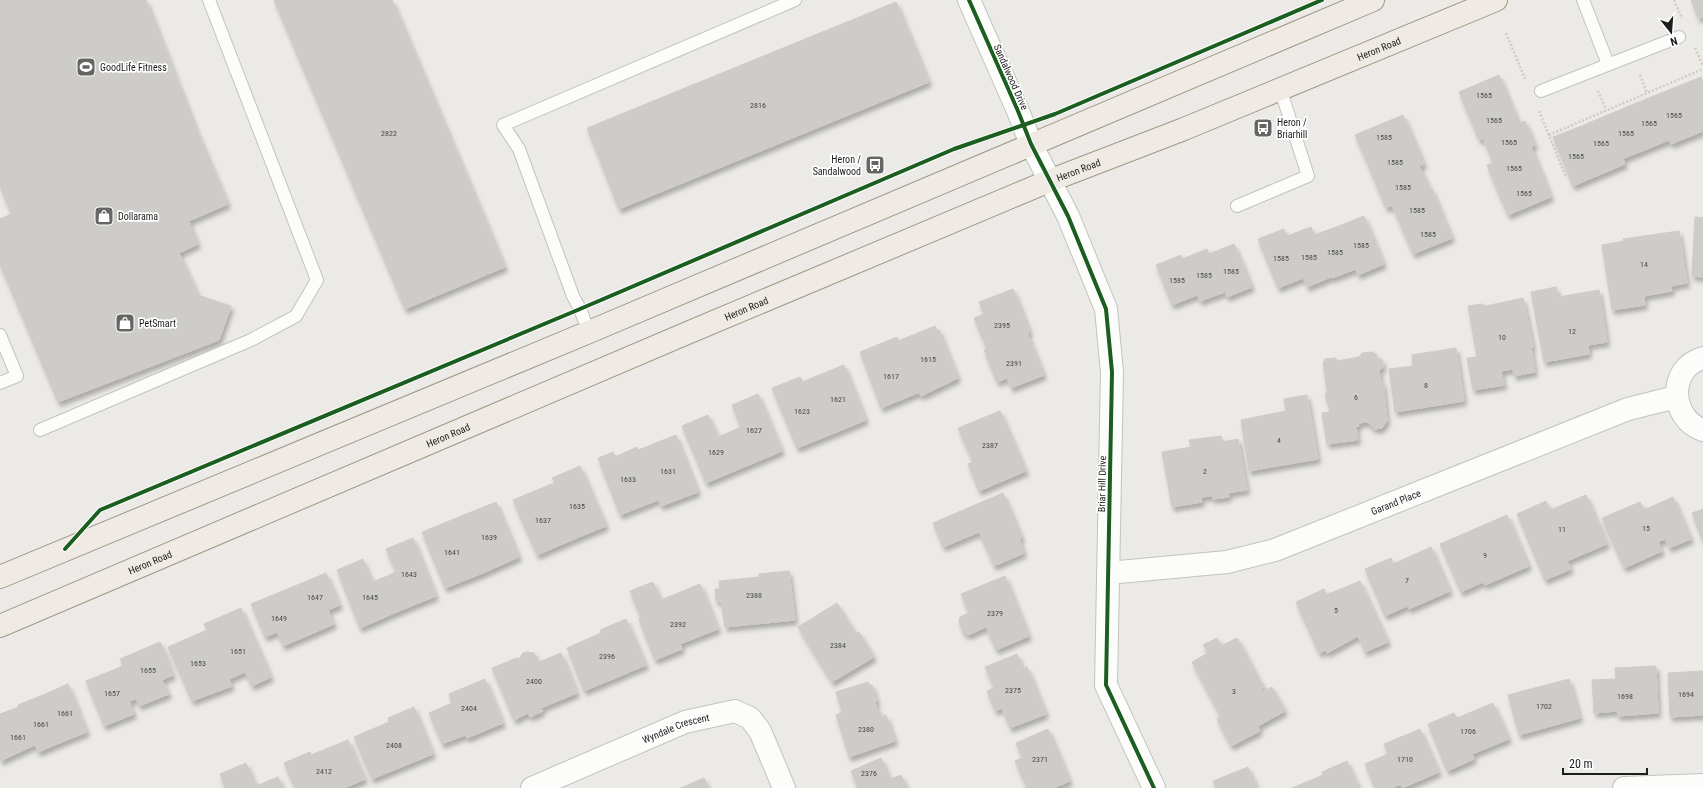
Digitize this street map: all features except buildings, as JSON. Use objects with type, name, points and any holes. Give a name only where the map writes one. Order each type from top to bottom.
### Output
[{"type":"main road","points":[[0,577],[588,332],[1373,0]]},
{"type":"main road","name":"Heron Road","points":[[0,626],[1049,181],[1184,129],[1280,88],[1496,0]]},
{"type":"street","name":"Sandalwood Drive","points":[[969,0],[1018,111],[1030,144],[1049,181]]},
{"type":"street","name":"Briar Hill Drive","points":[[1049,181],[1068,216],[1106,309],[1112,372],[1106,685],[1154,788]]},
{"type":"street","points":[[1703,358],[1690,365],[1682,374],[1677,385],[1676,397],[1679,410],[1687,421],[1703,430]]},
{"type":"street","name":"Garand Place","points":[[1108,573],[1227,562],[1275,550],[1628,409],[1676,397]]},
{"type":"street","name":"Wyndale Crescent","points":[[532,788],[685,722],[735,711],[750,718],[760,731],[784,788]]},
{"type":"street","points":[[1624,788],[1703,785]]},
{"type":"lane","points":[[40,430],[251,340],[296,316],[316,280],[209,0]]},
{"type":"lane","points":[[588,332],[580,309],[573,296],[519,149],[503,125],[795,0]]},
{"type":"lane","points":[[1583,0],[1608,64]]},
{"type":"lane","points":[[1541,92],[1608,64],[1679,37]]},
{"type":"lane","points":[[1237,206],[1308,176],[1280,88]]},
{"type":"lane","points":[[0,335],[17,376],[0,383]]},
{"type":"path","points":[[1549,135],[1703,69]]},
{"type":"cycle path","points":[[969,0],[1031,144],[1068,216],[1106,309],[1112,372],[1106,685],[1154,788]]},
{"type":"cycle path","points":[[65,549],[100,510],[580,309],[954,149],[1055,114],[1322,0]]},
{"type":"place","name":"GoodLife Fitness","points":[[86,67]]},
{"type":"place","name":"Heron / Briarhill","points":[[1263,128]]},
{"type":"place","name":"Heron / Sandalwood","points":[[875,165]]},
{"type":"place","name":"Dollarama","points":[[104,216]]},
{"type":"place","name":"PetSmart","points":[[125,323]]}]
